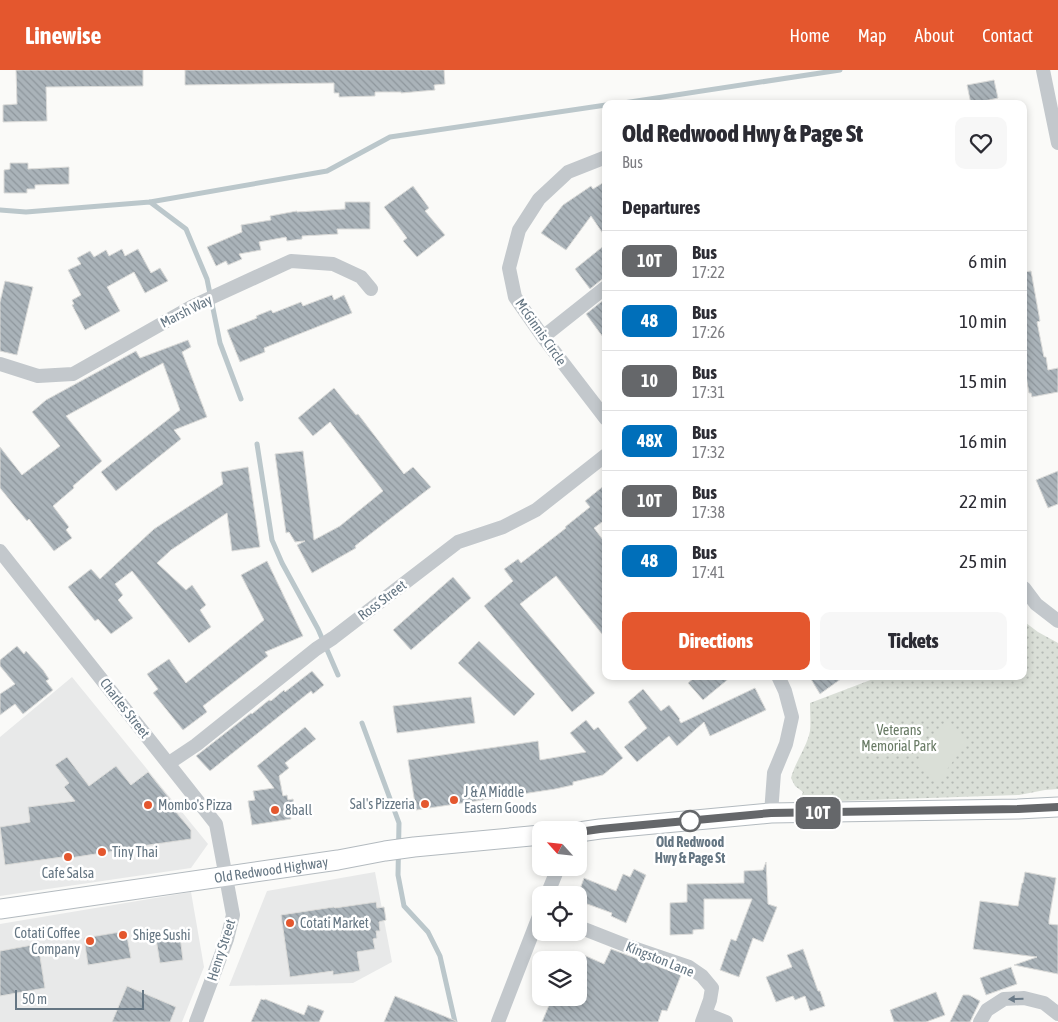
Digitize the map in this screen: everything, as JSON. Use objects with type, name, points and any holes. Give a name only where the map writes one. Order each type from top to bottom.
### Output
[{"type":"main road","points":[[588,831],[771,813],[1058,808]]},
{"type":"main road","name":"Old Redwood Highway","points":[[0,909],[338,860],[414,847],[532,836]]},
{"type":"street","points":[[1043,70],[1058,143]]},
{"type":"street","name":"McGinnis Circle","points":[[602,159],[568,172],[539,199],[519,230],[509,268],[515,297],[602,414]]},
{"type":"street","name":"Marsh Way","points":[[0,364],[38,376],[73,374],[193,306],[291,261],[332,264],[361,278],[371,289]]},
{"type":"street","points":[[543,337],[602,290]]},
{"type":"street","name":"Ross Street","points":[[168,763],[196,745],[316,649],[458,542],[503,527],[536,510],[602,458]]},
{"type":"street","name":"Charles Street","points":[[0,551],[216,824],[226,876]]},
{"type":"street","points":[[1027,592],[1036,604],[1058,621]]},
{"type":"street","points":[[771,813],[774,774],[786,744],[792,717],[780,680]]},
{"type":"street","name":"Henry Street","points":[[196,1022],[227,939],[233,915],[226,876]]},
{"type":"street","name":"Kingston Lane","points":[[587,930],[689,967],[702,976],[712,988],[704,1018],[726,1022]]},
{"type":"street","points":[[498,1022],[532,935]]},
{"type":"street","points":[[980,1022],[987,1010],[1004,999],[1024,998],[1044,1003],[1058,1014]]},
{"type":"shaded area","points":[[72,677],[208,844],[191,868],[0,896],[0,737]]},
{"type":"shaded area","points":[[375,872],[392,962],[353,983],[229,986],[267,891]]},
{"type":"shaded area","points":[[191,892],[204,967],[182,1022],[0,1022],[0,924]]},
{"type":"green space","name":"Veterans Memorial Park","points":[[1027,624],[1058,643],[1058,789],[1019,795],[810,802],[800,800],[803,792],[795,786],[791,778],[810,731],[810,703],[870,680],[1027,680]]},
{"type":"green space","points":[[945,723],[968,740],[939,781],[916,765]]},
{"type":"building","points":[[16,70],[143,70],[143,86],[46,87],[47,121],[3,122],[3,105],[17,104]]},
{"type":"building","points":[[185,70],[444,70],[445,84],[434,85],[435,90],[401,93],[375,92],[375,96],[339,97],[339,93],[334,93],[334,83],[185,85]]},
{"type":"building","points":[[994,80],[998,98],[970,100],[967,85]]},
{"type":"building","points":[[10,163],[28,163],[28,169],[69,167],[69,184],[35,185],[35,189],[27,189],[27,193],[4,193],[4,170],[10,169]]},
{"type":"building","points":[[602,183],[602,232],[591,216],[566,250],[541,233],[563,205],[591,186],[593,189]]},
{"type":"building","points":[[413,186],[429,208],[425,211],[445,235],[417,257],[403,241],[407,238],[384,207]]},
{"type":"building","points":[[345,202],[370,202],[370,229],[337,229],[338,234],[302,236],[302,239],[287,241],[286,237],[259,242],[261,250],[239,254],[242,259],[228,265],[226,261],[216,266],[207,247],[242,232],[241,225],[271,220],[270,216],[297,211],[345,209]]},
{"type":"building","points":[[602,247],[602,280],[590,289],[575,269]]},
{"type":"building","points":[[122,249],[125,256],[138,249],[151,273],[160,268],[168,281],[145,293],[134,272],[107,287],[120,311],[85,330],[72,305],[74,304],[72,300],[81,295],[68,270],[81,264],[77,258],[90,251],[94,257],[106,250],[109,256]]},
{"type":"building","points":[[1031,271],[1040,321],[1037,322],[1048,370],[1058,368],[1058,392],[1032,397],[1031,393],[1029,393],[1027,382],[1027,272]]},
{"type":"building","points":[[5,281],[33,287],[17,355],[0,351],[0,302]]},
{"type":"building","points":[[332,295],[334,300],[344,295],[352,313],[264,348],[265,352],[240,362],[227,330],[271,310],[273,313],[301,302],[303,306]]},
{"type":"building","points":[[602,301],[602,336],[586,314]]},
{"type":"building","points":[[188,340],[191,347],[182,352],[207,417],[174,430],[181,439],[116,491],[101,472],[180,410],[163,363],[66,416],[102,461],[53,506],[69,527],[66,530],[72,538],[54,551],[29,519],[27,521],[0,488],[0,447],[22,475],[60,446],[32,412],[46,400],[136,351],[140,358]]},
{"type":"building","points":[[334,388],[356,415],[358,414],[404,474],[413,467],[431,487],[355,546],[356,548],[312,573],[297,545],[305,541],[295,542],[289,532],[286,533],[275,454],[303,451],[314,540],[340,526],[383,491],[330,422],[313,436],[298,418]]},
{"type":"building","points":[[248,467],[260,547],[232,551],[227,513],[171,550],[157,563],[186,590],[192,585],[206,605],[200,610],[211,627],[189,643],[132,571],[115,584],[123,595],[118,600],[133,618],[111,634],[98,619],[95,621],[68,587],[91,569],[100,579],[154,529],[223,484],[221,472]]},
{"type":"building","points":[[1058,471],[1058,504],[1048,508],[1036,480]]},
{"type":"building","points":[[602,487],[602,522],[594,528],[602,539],[602,634],[556,576],[520,604],[595,693],[572,712],[484,606],[513,581],[504,569],[518,559],[521,563],[566,528],[590,507],[585,501]]},
{"type":"building","points":[[267,561],[303,636],[265,652],[268,656],[203,706],[207,712],[183,730],[153,693],[158,689],[147,674],[169,659],[186,683],[264,620],[241,575]]},
{"type":"building","points":[[453,577],[471,598],[411,650],[393,630]]},
{"type":"building","points":[[479,641],[535,694],[514,716],[458,663]]},
{"type":"building","points":[[17,646],[24,654],[26,651],[43,670],[49,679],[46,681],[53,690],[23,714],[15,704],[0,715],[0,694],[15,684],[0,666],[0,660]]},
{"type":"building","points":[[312,671],[324,685],[313,694],[311,691],[210,771],[196,756],[251,713],[269,700],[271,701],[284,690],[285,692]]},
{"type":"building","points":[[691,680],[727,680],[703,700],[688,683]]},
{"type":"building","points":[[811,680],[839,680],[820,694]]},
{"type":"building","points":[[755,688],[766,710],[710,736],[704,722],[677,746],[669,736],[637,762],[624,747],[647,728],[628,702],[643,689],[661,711],[669,705],[681,723]]},
{"type":"building","points":[[471,697],[475,723],[397,733],[393,706]]},
{"type":"building","points":[[586,720],[594,730],[598,727],[623,758],[603,775],[573,782],[573,785],[555,789],[416,810],[408,760],[538,741],[540,760],[586,752],[570,733]]},
{"type":"building","points":[[305,727],[316,739],[285,763],[289,768],[279,776],[283,796],[287,795],[288,800],[293,799],[296,814],[290,815],[291,819],[252,825],[248,801],[255,800],[253,791],[274,788],[257,766]]},
{"type":"building","points":[[67,757],[89,786],[116,766],[131,785],[148,772],[174,804],[171,806],[191,830],[191,839],[142,846],[144,849],[116,853],[115,851],[5,865],[0,827],[30,822],[28,807],[75,801],[64,787],[69,783],[55,765]]},
{"type":"building","points":[[766,862],[768,904],[777,907],[763,942],[753,938],[739,977],[720,970],[731,939],[736,941],[752,899],[704,899],[704,929],[693,930],[693,934],[670,935],[670,903],[687,902],[687,884],[744,883],[744,871],[763,870]]},
{"type":"building","points":[[634,869],[646,875],[626,923],[611,916],[612,913],[587,904],[587,886],[581,886],[584,878],[616,891],[623,874],[630,877]]},
{"type":"building","points":[[1025,872],[1056,878],[1049,924],[1058,925],[1058,974],[1014,965],[1037,957],[973,949],[980,901],[1018,906]]},
{"type":"building","points":[[376,902],[377,908],[384,907],[386,920],[379,922],[380,931],[376,931],[377,938],[373,939],[375,949],[357,952],[360,971],[333,975],[333,971],[290,977],[281,915]]},
{"type":"building","points":[[126,931],[131,958],[88,965],[84,938]]},
{"type":"building","points":[[180,936],[183,960],[160,963],[156,939]]},
{"type":"building","points":[[38,944],[45,988],[0,996],[0,951]]},
{"type":"building","points":[[611,949],[681,975],[667,1011],[662,1010],[658,1022],[542,1022],[549,1006],[587,1006],[587,957],[604,964]]},
{"type":"building","points":[[803,949],[825,1006],[810,1011],[805,996],[795,1000],[793,996],[776,1002],[766,977],[792,967],[787,955]]},
{"type":"building","points":[[1011,967],[1017,984],[986,995],[980,978]]},
{"type":"building","points":[[127,986],[176,1007],[170,1022],[112,1022]]},
{"type":"building","points":[[936,992],[945,1015],[926,1022],[894,1022],[890,1010]]},
{"type":"building","points":[[963,995],[969,995],[980,1001],[970,1022],[950,1022]]},
{"type":"building","points":[[395,996],[456,1021],[456,1022],[384,1022]]},
{"type":"building","points":[[261,999],[304,1015],[308,1005],[324,1011],[319,1022],[251,1022]]},
{"type":"waterway","points":[[643,100],[840,70]]},
{"type":"waterway","points":[[0,210],[26,212],[150,202],[327,171],[390,137],[602,106]]},
{"type":"waterway","points":[[150,202],[186,229],[207,279],[220,343],[241,399]]},
{"type":"waterway","points":[[257,444],[272,540],[282,563],[318,629],[338,675]]},
{"type":"waterway","points":[[362,723],[399,823],[398,875],[404,906],[428,932],[440,956],[455,1022]]},
{"type":"bus line","name":"10T","points":[[588,831],[771,813],[1058,807]]},
{"type":"place","name":"J & A Middle Eastern Goods","points":[[454,800]]},
{"type":"place","name":"Sal's Pizzeria","points":[[425,804]]},
{"type":"place","name":"Mombo's Pizza","points":[[148,805]]},
{"type":"place","name":"8ball","points":[[275,810]]},
{"type":"place","name":"Old Redwood Hwy & Page St","points":[[690,821]]},
{"type":"place","name":"Tiny Thai","points":[[102,852]]},
{"type":"place","name":"Cafe Salsa","points":[[68,857]]},
{"type":"place","name":"Cotati Market","points":[[290,923]]},
{"type":"place","name":"Shige Sushi","points":[[123,935]]},
{"type":"place","name":"Cotati Coffee Company","points":[[90,941]]}]
